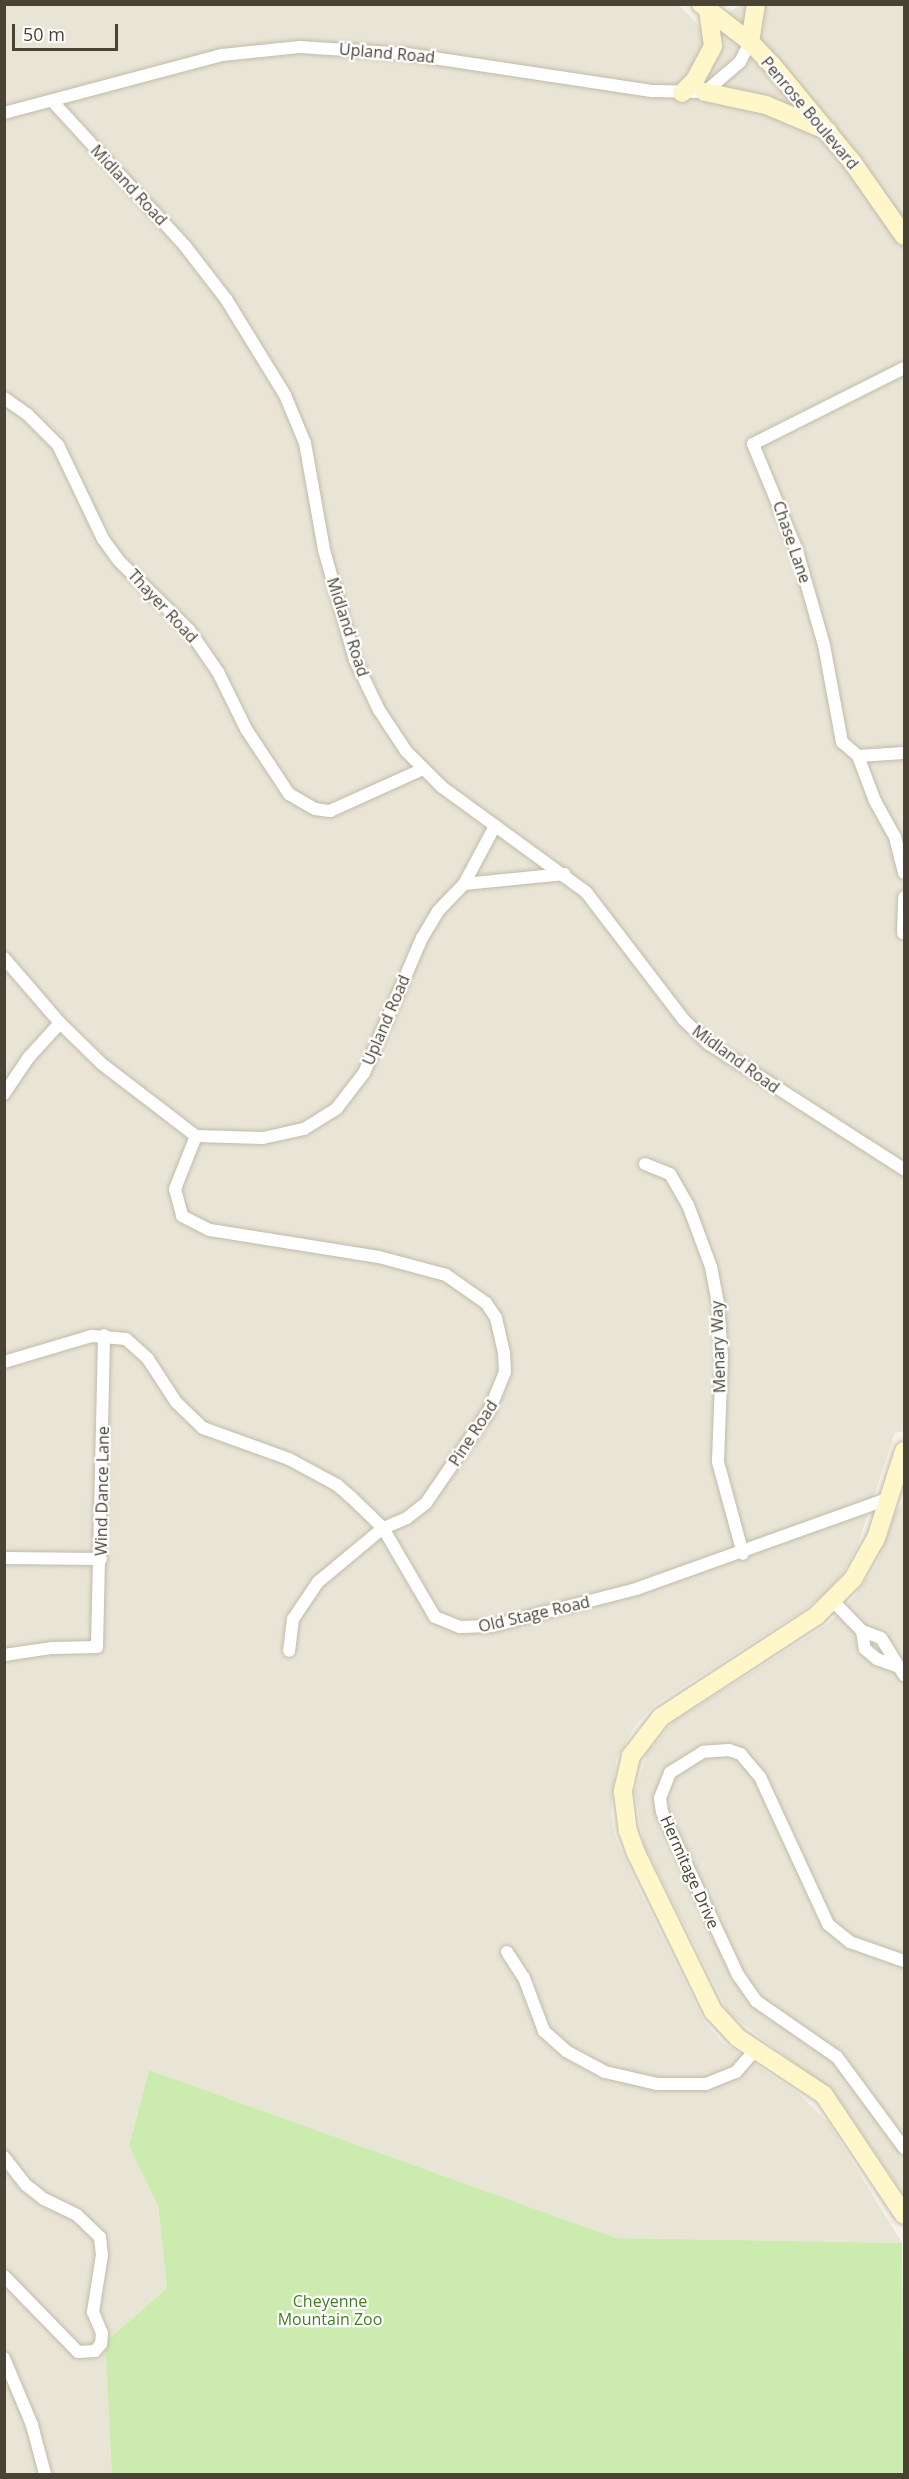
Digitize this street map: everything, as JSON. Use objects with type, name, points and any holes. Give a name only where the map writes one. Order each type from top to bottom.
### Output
[{"type":"street","points":[[705,92],[740,62],[750,42],[756,4]]},
{"type":"street","points":[[682,93],[695,80],[714,46],[704,7]]},
{"type":"street","name":"Penrose Boulevard","points":[[704,7],[750,42],[828,131],[904,236]]},
{"type":"street","name":"Upland Road","points":[[4,113],[54,103],[222,55],[300,47],[429,57],[682,93],[705,92]]},
{"type":"street","points":[[705,92],[766,105],[808,126],[828,131]]},
{"type":"street","name":"Midland Road","points":[[54,103],[185,246],[270,367],[305,443],[324,550],[355,660],[379,710],[421,770],[495,826],[565,874],[603,911],[684,1020],[703,1038],[736,1064],[904,1169]]},
{"type":"street","name":"Chase Lane","points":[[858,756],[849,751],[838,729],[815,611],[786,517],[753,444],[904,368]]},
{"type":"street","name":"Thayer Road","points":[[4,398],[28,415],[58,445],[103,539],[119,561],[189,630],[218,672],[246,729],[289,794],[315,809],[330,811],[421,770]]},
{"type":"street","points":[[904,753],[858,756],[898,845],[904,873]]},
{"type":"street","name":"Upland Road","points":[[196,1136],[228,1139],[285,1134],[321,1121],[337,1108],[374,1053],[422,938],[438,911],[464,884],[495,826]]},
{"type":"street","points":[[464,884],[565,874]]},
{"type":"street","points":[[903,933],[904,897]]},
{"type":"street","points":[[4,958],[60,1023],[128,1085],[196,1136]]},
{"type":"street","points":[[4,1094],[29,1057],[60,1023]]},
{"type":"street","name":"Pine Road","points":[[196,1136],[175,1200],[182,1216],[192,1223],[210,1230],[418,1265],[470,1290],[496,1318],[505,1372],[489,1411],[426,1503],[407,1518],[383,1528],[318,1582],[293,1619],[289,1651]]},
{"type":"street","name":"Menary Way","points":[[645,1164],[670,1174],[692,1215],[711,1267],[718,1303],[722,1356],[718,1462],[743,1554]]},
{"type":"street","points":[[4,1362],[104,1335]]},
{"type":"street","name":"Old Stage Road","points":[[104,1335],[126,1339],[138,1349],[176,1402],[203,1428],[317,1473],[337,1485],[383,1528],[435,1617],[447,1624],[475,1629],[636,1589],[743,1554],[887,1499]]},
{"type":"street","name":"Wind Dance Lane","points":[[4,1655],[97,1647],[101,1560],[104,1335]]},
{"type":"street","points":[[904,1451],[866,1558],[834,1602],[678,1703],[648,1729],[626,1773],[624,1811],[636,1853],[713,2011],[726,2027],[755,2050],[824,2095],[904,2215]]},
{"type":"street","points":[[887,1499],[904,1485]]},
{"type":"street","points":[[4,1558],[101,1560]]},
{"type":"street","points":[[834,1602],[862,1631],[881,1638],[900,1670]]},
{"type":"street","points":[[862,1631],[865,1649],[877,1659],[900,1670]]},
{"type":"street","name":"Hermitage Drive","points":[[904,1961],[850,1942],[828,1924],[760,1777],[741,1754],[729,1749],[703,1752],[670,1773],[660,1798],[662,1812],[738,1975],[762,2006],[837,2057],[904,2148]]},
{"type":"street","points":[[507,1952],[524,1978],[544,2031],[566,2051],[605,2072],[657,2084],[706,2084],[736,2072],[755,2050]]},
{"type":"street","points":[[4,2157],[26,2186],[44,2199],[78,2215],[100,2237],[102,2254],[93,2312],[102,2334],[101,2344],[87,2354],[78,2352],[4,2276]]},
{"type":"street","points":[[4,2358],[32,2425],[45,2475]]},
{"type":"shaded area","points":[[678,4],[701,28],[741,5],[904,5],[904,1431],[895,1433],[857,1547],[842,1574],[827,1592],[805,1609],[653,1706],[635,1726],[616,1760],[611,1813],[615,1836],[638,1888],[704,2021],[722,2042],[799,2094],[829,2124],[902,2243],[616,2238],[149,2070],[129,2146],[158,2206],[167,2288],[109,2339],[112,2474],[5,2474],[5,5]]},
{"type":"shaded area","points":[[904,1501],[904,2195],[835,2094],[729,2013],[644,1845],[635,1791],[647,1753],[673,1722],[828,1624],[854,1597],[877,1564],[896,1511]]},
{"type":"green space","name":"Cheyenne Mountain Zoo","points":[[149,2070],[616,2238],[902,2243],[904,2474],[112,2474],[106,2353],[109,2339],[167,2288],[158,2206],[129,2146]]}]
